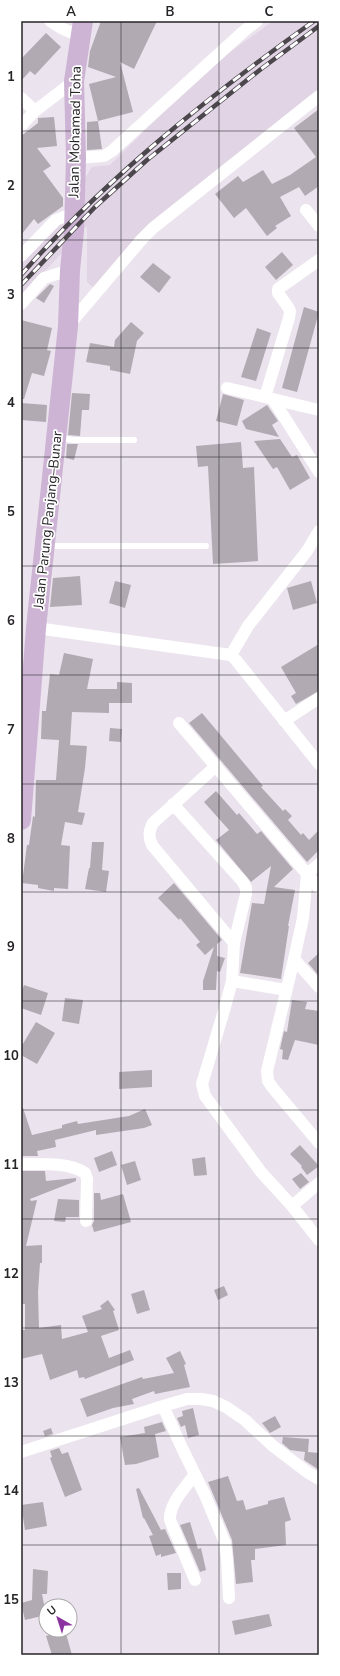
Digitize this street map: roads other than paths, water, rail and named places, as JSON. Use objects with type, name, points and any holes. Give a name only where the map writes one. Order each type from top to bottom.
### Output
[{"type":"main road","name":"Jalan Mohamad Toha","points":[[74,216],[76,158],[74,81],[81,29]]},
{"type":"main road","name":"Jalan Parung Panjang–Bunar","points":[[21,820],[36,628],[68,326],[74,216]]},
{"type":"street","points":[[50,21],[60,28],[81,29]]},
{"type":"street","points":[[76,158],[104,156],[112,150],[257,21]]},
{"type":"street","points":[[21,126],[35,111],[74,81]]},
{"type":"street","points":[[68,326],[153,228],[319,96]]},
{"type":"street","points":[[21,98],[35,111]]},
{"type":"street","points":[[306,210],[319,226]]},
{"type":"street","points":[[21,256],[56,220],[74,216]]},
{"type":"street","points":[[319,260],[278,289],[278,293],[290,312],[270,399],[319,472]]},
{"type":"street","points":[[21,304],[44,278],[70,270]]},
{"type":"street","points":[[227,388],[319,410]]},
{"type":"street","points":[[231,655],[248,626],[307,551],[319,531]]},
{"type":"street","points":[[36,628],[231,655],[319,764]]},
{"type":"street","points":[[284,721],[319,698]]},
{"type":"street","points":[[180,723],[319,888]]},
{"type":"street","points":[[216,766],[153,823],[148,837],[152,845],[234,943]]},
{"type":"street","points":[[173,804],[243,882],[246,888],[246,894],[234,943],[232,980],[202,1084],[205,1096],[261,1172],[292,1206],[319,1240]]},
{"type":"street","points":[[319,864],[307,874],[303,918],[267,1071],[267,1077],[272,1087],[319,1143]]},
{"type":"street","points":[[294,959],[319,987]]},
{"type":"street","points":[[232,980],[286,990]]},
{"type":"street","points":[[21,1164],[58,1165],[80,1170],[85,1173],[87,1179],[86,1221]]},
{"type":"street","points":[[292,1206],[319,1183]]},
{"type":"street","points":[[21,1452],[163,1406],[187,1400],[201,1399],[213,1401],[226,1407],[245,1420],[273,1446],[296,1464],[319,1478]]},
{"type":"street","points":[[163,1406],[218,1524],[225,1543],[229,1598]]},
{"type":"street","points":[[195,1474],[173,1505],[170,1513],[170,1520],[195,1580]]},
{"type":"lane","points":[[57,438],[74,440],[134,440]]},
{"type":"lane","points":[[45,546],[206,546]]},
{"type":"railway","points":[[21,275],[54,239],[123,172],[198,109],[275,49],[314,21]]},
{"type":"railway","points":[[21,285],[95,207],[147,160],[261,69],[319,26]]}]
